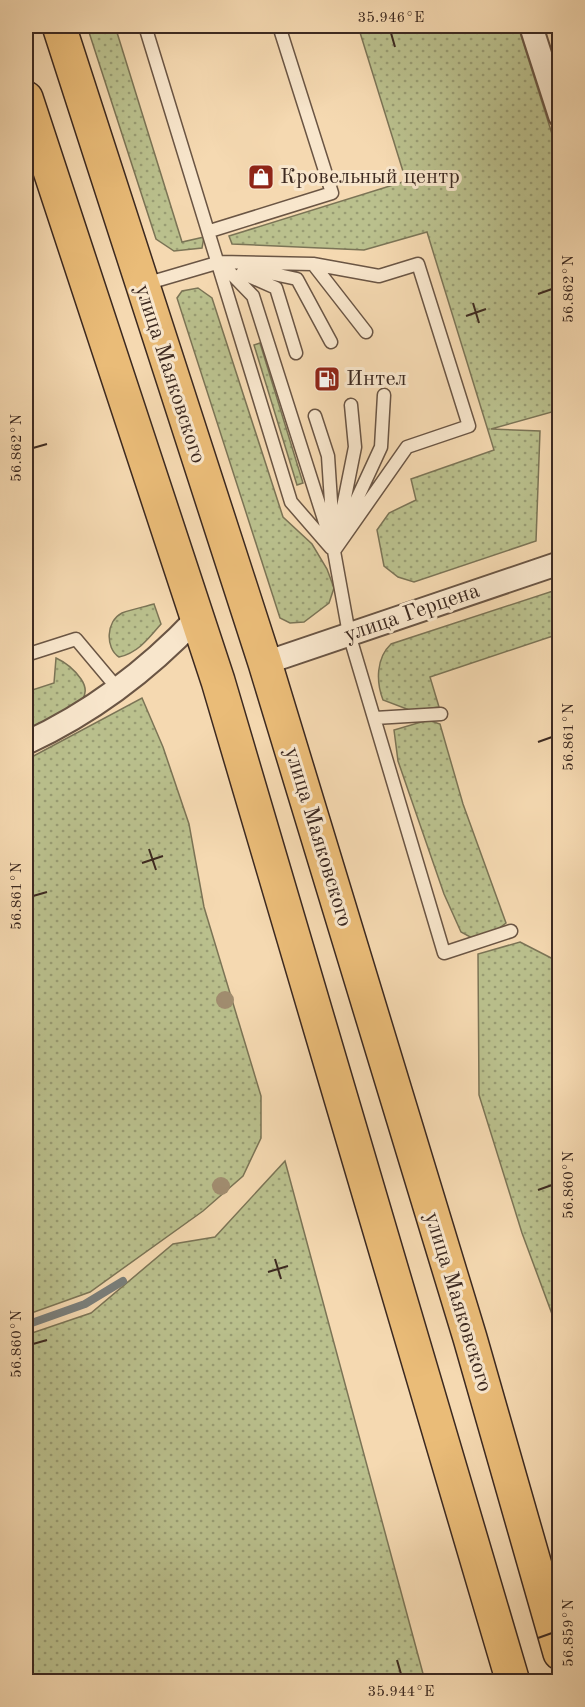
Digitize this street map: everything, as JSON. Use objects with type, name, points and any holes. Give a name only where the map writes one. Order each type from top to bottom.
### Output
[{"type":"main road","name":"улица Маяковского","points":[[59,26],[265,663],[470,1338],[560,1653]]},
{"type":"main road","points":[[26,98],[197,618],[513,1682]]},
{"type":"street","points":[[531,26],[560,116]]},
{"type":"street","name":"улица Герцена","points":[[265,663],[560,563]]},
{"type":"street","points":[[26,743],[92,707],[144,670],[197,618]]},
{"type":"lane","points":[[145,26],[220,262],[227,299],[291,502],[334,551]]},
{"type":"lane","points":[[210,231],[332,193],[279,26]]},
{"type":"lane","points":[[220,262],[297,279],[332,342]]},
{"type":"lane","points":[[220,262],[276,288],[296,353]]},
{"type":"lane","points":[[220,262],[253,296],[334,551]]},
{"type":"lane","points":[[141,285],[220,262],[313,264],[379,276],[418,264],[469,426],[407,447],[334,551]]},
{"type":"lane","points":[[313,264],[366,332]]},
{"type":"lane","points":[[334,551],[381,447],[384,395]]},
{"type":"lane","points":[[334,551],[355,447],[351,405]]},
{"type":"lane","points":[[315,416],[328,456],[334,551],[349,634],[444,953],[512,931]]},
{"type":"lane","points":[[26,655],[76,639],[118,688]]},
{"type":"lane","points":[[375,718],[441,714]]},
{"type":"green space","points":[[87,26],[115,26],[182,242],[204,237],[202,248],[174,251],[156,239]]},
{"type":"green space","points":[[358,26],[518,26],[559,156],[559,410],[491,429],[540,431],[536,541],[414,582],[398,577],[384,566],[377,530],[389,513],[416,500],[411,479],[494,450],[427,232],[364,250],[232,244],[229,236],[406,181]]},
{"type":"green space","points":[[198,288],[212,298],[283,517],[312,544],[327,569],[334,588],[329,603],[304,622],[290,623],[280,618],[177,298],[182,291]]},
{"type":"green space","points":[[260,343],[303,483],[297,485],[254,345]]},
{"type":"green space","points":[[559,589],[559,634],[430,677],[439,707],[412,711],[383,700],[378,678],[380,663],[391,644]]},
{"type":"green space","points":[[154,604],[161,624],[132,652],[119,657],[111,647],[109,635],[113,622],[122,613]]},
{"type":"green space","points":[[56,658],[76,672],[81,679],[85,689],[83,698],[77,706],[57,718],[26,729],[26,692],[54,683]]},
{"type":"green space","points":[[142,698],[163,747],[189,824],[204,907],[261,1096],[261,1138],[243,1176],[203,1211],[90,1292],[26,1315],[26,760]]},
{"type":"green space","points":[[428,720],[440,724],[463,804],[506,923],[494,932],[472,938],[461,932],[444,894],[398,761],[394,730]]},
{"type":"green space","points":[[520,942],[559,962],[559,1333],[522,1233],[479,1095],[478,954]]},
{"type":"green space","points":[[285,1161],[425,1681],[26,1681],[26,1335],[91,1313],[173,1244],[215,1237]]},
{"type":"waterway","points":[[26,1325],[85,1304],[123,1281]]},
{"type":"place","name":"Кровельный центр","points":[[261,177]]},
{"type":"place","name":"Интел","points":[[327,379]]}]
